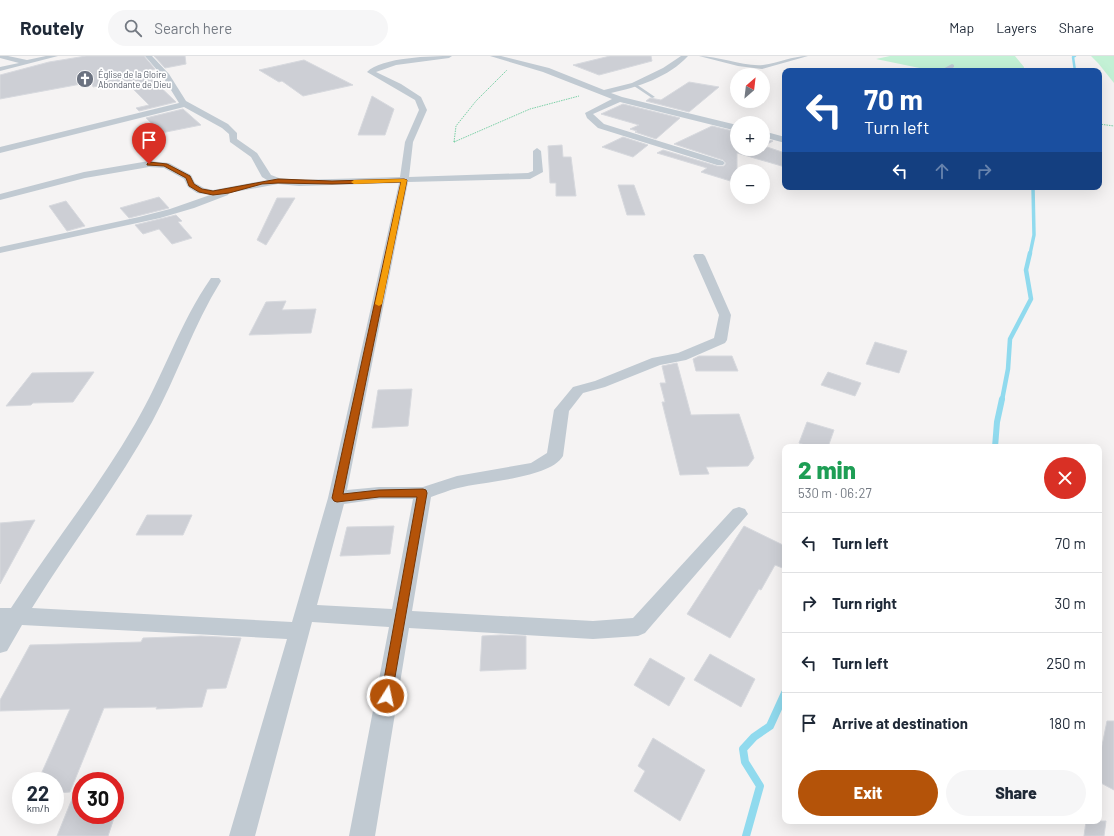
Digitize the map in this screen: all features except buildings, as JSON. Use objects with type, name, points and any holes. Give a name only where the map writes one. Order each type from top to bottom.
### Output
[{"type":"street","points":[[0,56],[29,62]]},
{"type":"street","points":[[0,69],[55,56]]},
{"type":"street","points":[[148,56],[166,76],[185,104],[225,126],[233,133],[233,140],[254,155],[261,164],[267,177],[278,181]]},
{"type":"street","points":[[242,836],[337,498],[404,180],[409,142],[423,110],[418,99],[398,86],[371,72],[375,68],[391,64],[448,56]]},
{"type":"street","points":[[494,56],[546,70],[619,100],[730,126]]},
{"type":"street","points":[[602,93],[635,85],[666,70],[685,56]]},
{"type":"street","points":[[702,56],[738,64],[782,70]]},
{"type":"street","points":[[762,67],[805,56]]},
{"type":"street","points":[[948,68],[952,66]]},
{"type":"street","points":[[619,100],[589,113],[590,116],[601,126],[720,163]]},
{"type":"street","points":[[0,150],[185,104]]},
{"type":"street","points":[[774,136],[782,130]]},
{"type":"street","points":[[770,135],[782,139]]},
{"type":"street","points":[[0,197],[84,176],[149,164],[166,165],[188,177],[191,185],[201,191],[213,193],[278,181],[319,183],[530,176],[538,172],[537,151]]},
{"type":"street","points":[[0,250],[30,246],[84,232],[158,217],[198,205],[229,191]]},
{"type":"street","points":[[337,498],[379,493],[423,493],[457,482],[535,468],[555,456],[562,410],[578,390],[600,384],[656,361],[682,358],[720,340],[725,315],[699,256]]},
{"type":"street","points":[[0,644],[8,617],[100,494],[135,437],[160,392],[172,362],[202,300],[215,281]]},
{"type":"street","points":[[362,836],[423,493]]},
{"type":"street","points":[[8,617],[302,622],[401,618],[593,630],[638,627],[739,514]]},
{"type":"lane","points":[[635,85],[653,97]]},
{"type":"path","points":[[514,62],[476,101],[456,126],[454,142],[531,107],[563,99],[602,93]]},
{"type":"path","points":[[1102,124],[1114,126]]},
{"type":"green space","points":[[890,56],[1015,56],[1024,68],[920,68],[876,59]]},
{"type":"green space","points":[[1091,56],[1114,56],[1114,83],[1098,63]]},
{"type":"waterway","points":[[1075,56],[1073,57],[1075,68]]},
{"type":"waterway","points":[[1030,254],[1034,235],[1033,190]]},
{"type":"waterway","points":[[1002,400],[1008,369],[1010,339],[1031,299],[1026,270],[1030,253]]},
{"type":"waterway","points":[[995,444],[997,422],[1002,399]]},
{"type":"waterway","points":[[746,836],[760,786],[745,762],[743,749],[754,737],[770,726],[782,700]]},
{"type":"slow traffic","points":[[354,182],[404,180],[379,304]]},
{"type":"place","name":"Église de la Gloire Abondante de Dieu","points":[[85,79]]},
{"type":"route","points":[[149,164],[166,165],[188,177],[191,185],[201,191],[213,193],[278,181],[299,183],[332,183],[404,180],[337,498],[379,493],[423,493],[387,696]]}]
